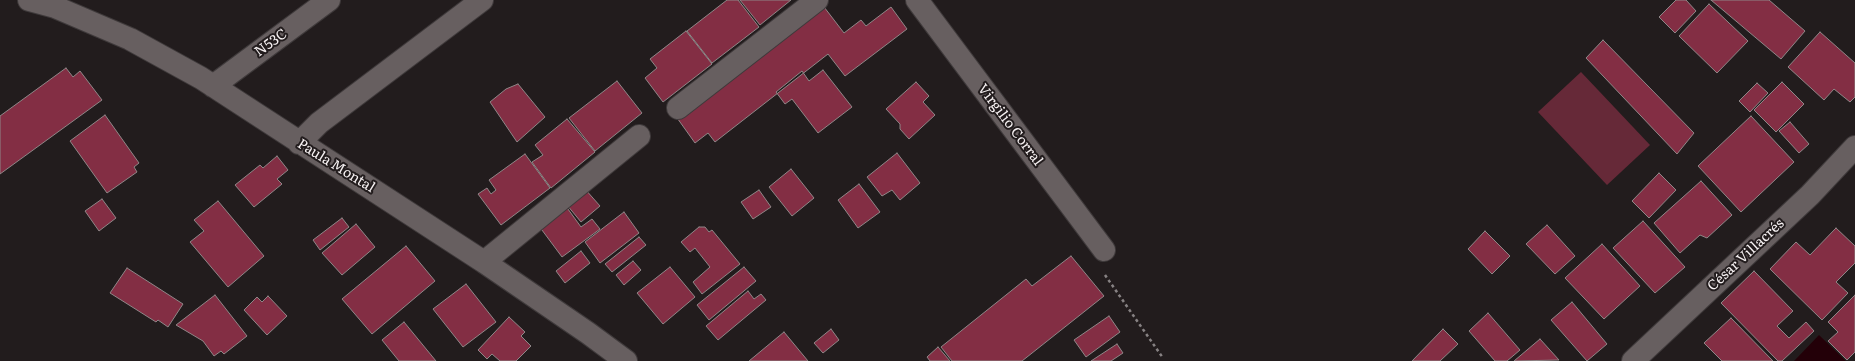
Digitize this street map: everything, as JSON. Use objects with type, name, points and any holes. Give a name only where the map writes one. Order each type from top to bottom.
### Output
[{"type":"street","name":"Paula Montal","points":[[29,0],[55,7],[130,39],[213,86],[484,262],[588,333],[626,361]]},
{"type":"street","name":"N53C","points":[[213,86],[329,0]]},
{"type":"street","points":[[299,143],[319,122],[482,0]]},
{"type":"street","points":[[678,108],[816,0]]},
{"type":"street","name":"Virgilio Corral","points":[[917,0],[1104,250]]},
{"type":"street","points":[[484,262],[639,136]]},
{"type":"street","name":"César Villacrés","points":[[1633,361],[1810,195],[1855,146]]},
{"type":"path","points":[[1104,250],[1101,270],[1163,358]]},
{"type":"shaded area","points":[[1581,72],[1650,145],[1607,185],[1538,112]]},
{"type":"shaded area","points":[[1819,335],[1846,361],[1794,361]]},
{"type":"building","points":[[727,0],[738,0],[759,27],[712,63],[687,31]]},
{"type":"building","points":[[740,0],[791,0],[760,25]]},
{"type":"building","points":[[1676,0],[1686,0],[1696,11],[1675,33],[1659,17]]},
{"type":"building","points":[[1711,0],[1769,0],[1805,31],[1781,59]]},
{"type":"building","points":[[821,3],[844,33],[861,20],[866,26],[891,7],[907,29],[845,76],[828,54],[715,142],[708,133],[695,143],[675,115]]},
{"type":"building","points":[[1709,4],[1748,41],[1717,73],[1679,36]]},
{"type":"building","points":[[686,31],[712,64],[663,102],[645,78],[657,68],[650,59]]},
{"type":"building","points":[[1820,32],[1855,63],[1855,97],[1850,102],[1834,89],[1824,100],[1788,67]]},
{"type":"building","points":[[1603,40],[1694,133],[1677,154],[1586,58]]},
{"type":"building","points":[[66,68],[73,77],[80,71],[102,100],[0,174],[0,116]]},
{"type":"building","points":[[823,70],[852,107],[818,133],[792,99],[785,104],[776,92],[802,71],[809,81]]},
{"type":"building","points":[[617,81],[642,113],[595,151],[569,118]]},
{"type":"building","points":[[916,82],[929,96],[923,102],[935,115],[909,139],[900,129],[900,124],[886,109]]},
{"type":"building","points":[[1782,82],[1804,104],[1776,132],[1754,110]]},
{"type":"building","points":[[1757,83],[1768,93],[1750,112],[1739,101]]},
{"type":"building","points":[[518,84],[545,117],[517,142],[490,102],[506,89]]},
{"type":"building","points":[[105,115],[139,163],[134,167],[137,172],[107,193],[70,141]]},
{"type":"building","points":[[1751,116],[1794,162],[1741,212],[1698,166]]},
{"type":"building","points":[[567,119],[595,152],[551,188],[532,162],[543,155],[535,145]]},
{"type":"building","points":[[1790,122],[1809,144],[1799,153],[1779,131]]},
{"type":"building","points":[[897,153],[920,183],[900,200],[892,190],[882,196],[867,177]]},
{"type":"building","points":[[525,154],[550,188],[501,225],[478,194],[487,188],[491,194],[496,190],[489,180]]},
{"type":"building","points":[[277,156],[288,170],[277,179],[282,184],[254,207],[235,185],[260,165],[263,168]]},
{"type":"building","points":[[791,169],[814,198],[792,216],[769,187]]},
{"type":"building","points":[[1659,173],[1676,190],[1649,218],[1632,201]]},
{"type":"building","points":[[1701,181],[1732,215],[1707,238],[1700,235],[1680,253],[1654,223]]},
{"type":"building","points":[[859,184],[880,212],[858,228],[838,200]]},
{"type":"building","points":[[585,189],[600,206],[581,222],[567,205]]},
{"type":"building","points":[[759,190],[771,207],[753,219],[741,202]]},
{"type":"building","points":[[102,199],[116,218],[99,231],[85,211]]},
{"type":"building","points":[[218,201],[264,256],[228,287],[190,242],[204,231],[194,220]]},
{"type":"building","points":[[565,205],[581,227],[592,219],[600,229],[562,257],[539,226]]},
{"type":"building","points":[[624,212],[639,233],[600,263],[585,242]]},
{"type":"building","points":[[342,218],[349,227],[320,250],[313,240]]},
{"type":"building","points":[[1643,221],[1685,267],[1655,293],[1613,248]]},
{"type":"building","points":[[356,224],[375,247],[342,275],[322,253]]},
{"type":"building","points":[[1547,225],[1575,256],[1555,274],[1526,244]]},
{"type":"building","points":[[699,227],[705,227],[709,232],[712,230],[740,264],[702,294],[693,282],[710,267],[695,248],[690,252],[681,242]]},
{"type":"building","points":[[1836,228],[1855,246],[1855,263],[1836,282],[1848,293],[1822,320],[1770,269],[1796,242],[1810,255]]},
{"type":"building","points":[[1485,231],[1510,256],[1492,274],[1468,249]]},
{"type":"building","points":[[639,237],[646,245],[612,272],[605,264]]},
{"type":"building","points":[[1602,244],[1640,286],[1604,319],[1565,278]]},
{"type":"building","points":[[406,246],[435,281],[372,334],[342,299]]},
{"type":"building","points":[[581,251],[590,263],[565,283],[556,271]]},
{"type":"building","points":[[1071,256],[1104,296],[1022,361],[952,361],[941,347],[1026,279],[1032,286]]},
{"type":"building","points":[[633,261],[641,270],[624,285],[616,275]]},
{"type":"building","points":[[670,267],[695,297],[663,324],[637,293]]},
{"type":"building","points":[[744,267],[756,281],[709,320],[697,305]]},
{"type":"building","points":[[127,268],[183,304],[168,327],[158,320],[156,322],[110,293]]},
{"type":"building","points":[[1754,271],[1793,311],[1777,326],[1789,338],[1806,322],[1814,331],[1782,361],[1778,361],[1721,303]]},
{"type":"building","points":[[466,284],[496,322],[463,347],[433,309]]},
{"type":"building","points":[[748,291],[754,299],[761,294],[766,300],[718,340],[706,326]]},
{"type":"building","points":[[215,295],[247,336],[224,354],[221,351],[214,356],[203,341],[176,325]]},
{"type":"building","points":[[1855,295],[1855,352],[1847,360],[1828,341],[1838,332],[1828,322]]},
{"type":"building","points":[[268,296],[287,316],[267,335],[244,310],[257,297],[262,302]]},
{"type":"building","points":[[1572,302],[1607,344],[1587,361],[1551,320]]},
{"type":"building","points":[[1488,313],[1520,350],[1507,361],[1495,361],[1469,331]]},
{"type":"building","points":[[1109,316],[1120,332],[1086,357],[1074,340]]},
{"type":"building","points":[[509,317],[525,332],[521,336],[531,346],[516,361],[500,361],[492,354],[487,359],[478,350]]},
{"type":"building","points":[[1731,318],[1773,361],[1722,361],[1704,343]]},
{"type":"building","points":[[404,322],[436,361],[399,361],[382,340]]},
{"type":"building","points":[[831,329],[839,340],[823,353],[814,343]]},
{"type":"building","points":[[1443,329],[1458,344],[1440,361],[1412,361]]},
{"type":"building","points":[[784,332],[808,361],[749,361]]},
{"type":"building","points":[[1540,339],[1559,360],[1514,361]]},
{"type":"building","points":[[1117,344],[1123,353],[1111,361],[1091,361]]},
{"type":"building","points":[[938,347],[950,361],[930,361],[927,357]]}]
